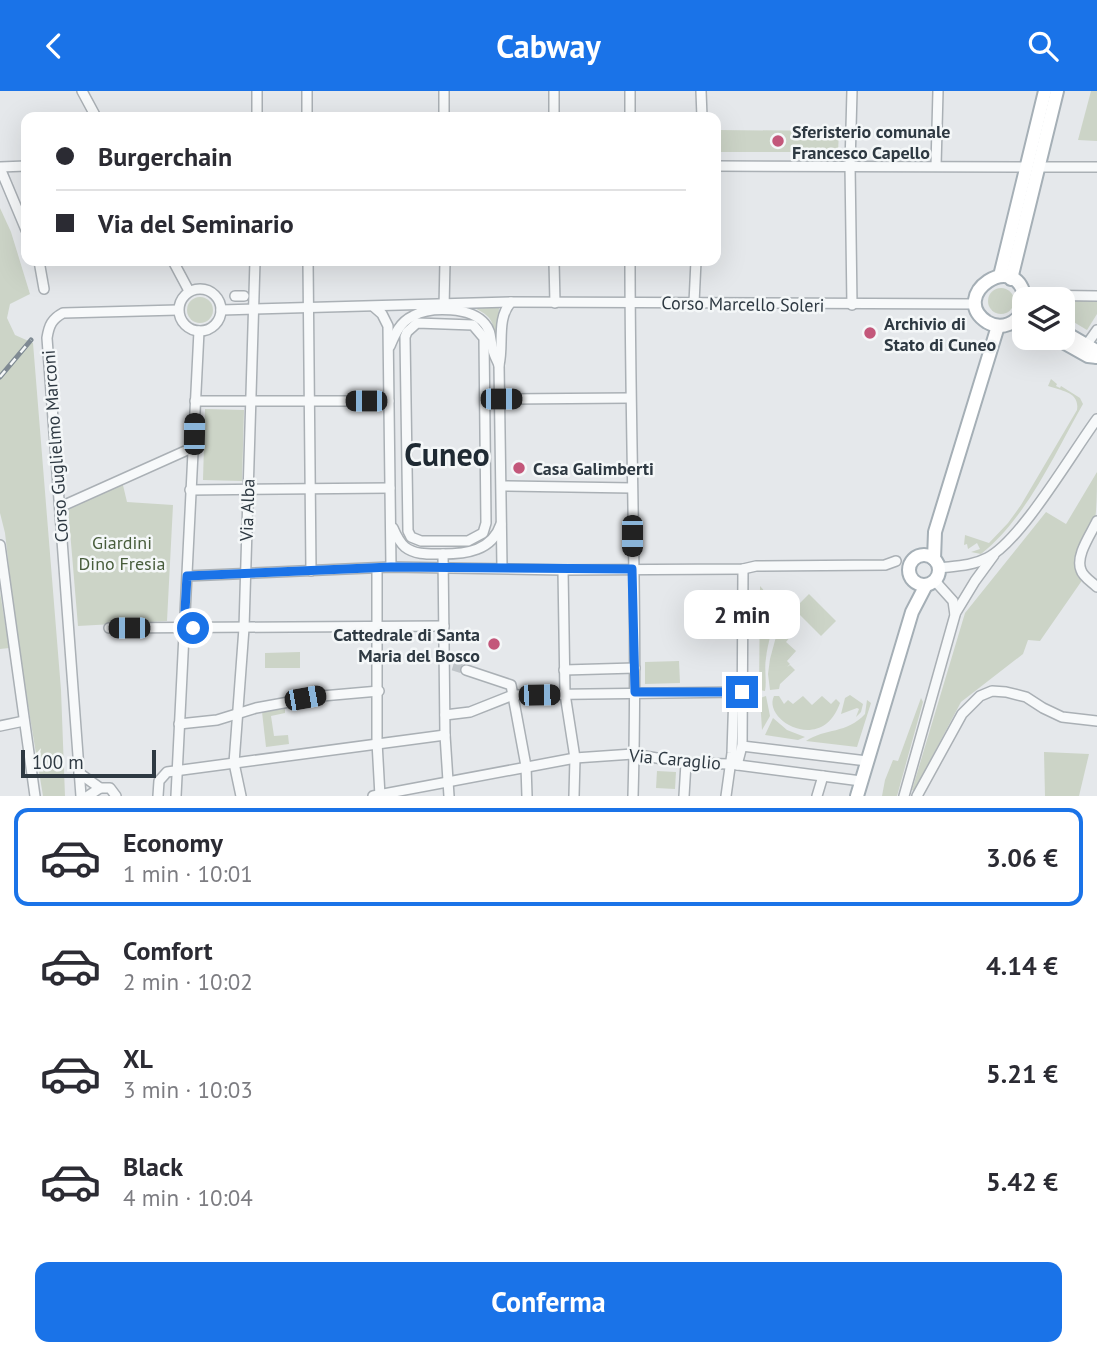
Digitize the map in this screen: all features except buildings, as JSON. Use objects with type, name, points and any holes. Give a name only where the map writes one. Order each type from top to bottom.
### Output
[{"type":"main road","points":[[1033,167],[1045,91]]},
{"type":"main road","points":[[1006,277],[1033,167],[1057,91]]},
{"type":"main road","points":[[1012,321],[998,326],[983,319],[976,305],[978,291],[987,280],[1006,277],[1021,287]]},
{"type":"main road","points":[[857,796],[915,602],[928,572],[935,532],[998,326]]},
{"type":"main road","points":[[1075,338],[1093,349],[1097,357]]},
{"type":"main road","points":[[1075,345],[1087,344]]},
{"type":"main road","points":[[1075,348],[1088,356],[1097,357]]},
{"type":"street","points":[[82,91],[93,112]]},
{"type":"street","points":[[257,91],[257,112]]},
{"type":"street","points":[[307,91],[307,112]]},
{"type":"street","points":[[444,91],[444,112]]},
{"type":"street","points":[[554,91],[554,112]]},
{"type":"street","points":[[630,91],[630,112]]},
{"type":"street","points":[[701,91],[702,112]]},
{"type":"street","points":[[852,91],[852,305]]},
{"type":"street","points":[[936,166],[938,91]]},
{"type":"street","points":[[21,166],[0,167],[21,218]]},
{"type":"street","points":[[721,166],[1097,167]]},
{"type":"street","points":[[40,266],[44,289]]},
{"type":"street","points":[[176,266],[190,291]]},
{"type":"street","name":"Via Alba","points":[[241,796],[234,763],[244,628],[255,266]]},
{"type":"street","points":[[308,266],[311,571]]},
{"type":"street","points":[[444,266],[444,306]]},
{"type":"street","points":[[554,266],[555,303]]},
{"type":"street","points":[[630,266],[635,669],[633,796]]},
{"type":"street","points":[[694,303],[696,266]]},
{"type":"street","points":[[202,288],[218,298],[221,310],[212,327],[199,331],[187,327],[180,317],[180,301],[190,291],[202,288]]},
{"type":"street","points":[[1075,296],[1097,296]]},
{"type":"street","points":[[502,567],[499,365],[502,352],[502,317],[511,302]]},
{"type":"street","name":"Corso Marcello Soleri","points":[[444,306],[511,302],[976,305]]},
{"type":"street","points":[[221,310],[444,306],[466,311],[485,323],[491,333],[493,350],[499,365]]},
{"type":"street","points":[[389,348],[397,331],[412,316],[444,306]]},
{"type":"street","points":[[373,307],[382,314],[388,326],[391,567]]},
{"type":"street","name":"Corso Guglielmo Marconi","points":[[81,796],[47,338],[49,325],[63,313],[178,310]]},
{"type":"street","points":[[417,323],[473,325],[484,338],[486,523],[485,529],[478,537],[463,541],[421,541],[411,537],[408,531],[405,337],[417,323]]},
{"type":"street","points":[[1087,344],[1097,330]]},
{"type":"street","points":[[176,796],[199,331]]},
{"type":"street","points":[[501,399],[630,398]]},
{"type":"street","points":[[195,401],[389,401]]},
{"type":"street","points":[[904,796],[954,615],[975,580],[1027,518],[1097,419]]},
{"type":"street","points":[[60,507],[194,447]]},
{"type":"street","points":[[502,486],[632,488]]},
{"type":"street","points":[[190,490],[390,488]]},
{"type":"street","points":[[391,520],[402,545],[420,554],[443,554],[463,553],[484,546],[498,533],[502,517]]},
{"type":"street","points":[[1097,521],[1079,563],[1081,571],[1097,587]]},
{"type":"street","points":[[0,545],[35,796]]},
{"type":"street","points":[[954,615],[953,601],[928,572],[983,560],[998,550]]},
{"type":"street","points":[[443,554],[444,626],[449,664],[444,735],[449,796]]},
{"type":"street","points":[[187,576],[391,567],[743,569],[758,566],[885,565],[897,561]]},
{"type":"street","points":[[969,564],[975,580]]},
{"type":"street","points":[[377,568],[378,795]]},
{"type":"street","points":[[734,764],[743,569]]},
{"type":"street","points":[[563,570],[565,694],[575,758],[574,796]]},
{"type":"street","points":[[109,628],[444,626]]},
{"type":"street","points":[[564,670],[635,669]]},
{"type":"street","points":[[466,670],[511,685],[526,766],[527,796]]},
{"type":"street","points":[[179,724],[217,720],[322,695],[379,691]]},
{"type":"street","points":[[916,796],[962,714],[980,696],[992,691],[1026,698],[1062,717],[1097,721]]},
{"type":"street","points":[[445,715],[470,712],[513,695],[738,692]]},
{"type":"street","points":[[726,796],[734,764],[742,746],[738,692]]},
{"type":"street","points":[[0,726],[24,721]]},
{"type":"street","points":[[158,796],[162,775],[167,772],[444,735]]},
{"type":"street","name":"Via Caraglio","points":[[742,746],[867,761]]},
{"type":"street","name":"Via Caraglio","points":[[378,795],[575,758],[633,754],[687,763],[734,764],[862,782]]},
{"type":"street","points":[[684,796],[687,763]]},
{"type":"street","points":[[79,773],[100,788]]},
{"type":"street","points":[[817,796],[823,776]]},
{"type":"street","points":[[88,796],[100,788],[110,788],[116,796]]},
{"type":"green space","points":[[1091,91],[1097,91],[1097,141],[1078,140]]},
{"type":"green space","name":"Sferisterio comunale Francesco Capello","points":[[721,130],[839,131],[838,152],[721,152]]},
{"type":"green space","points":[[0,208],[11,232],[30,294],[10,304],[7,318],[15,335],[33,343],[61,690],[65,796],[43,796],[0,513]]},
{"type":"green space","points":[[1001,288],[1010,292],[1010,310],[1001,314],[992,310],[988,301],[992,292]]},
{"type":"green space","points":[[200,297],[209,301],[213,310],[209,319],[200,323],[191,319],[187,310],[191,301]]},
{"type":"green space","points":[[1097,297],[1097,314],[1087,330],[1075,323],[1075,298]]},
{"type":"green space","points":[[474,308],[499,308],[497,348],[490,319]]},
{"type":"green space","points":[[1051,379],[1056,386],[1061,386],[1080,398],[1083,404],[1038,484],[1012,523],[981,554],[971,552],[980,549],[977,543],[968,549],[967,544],[964,545],[965,535],[989,543],[1008,523],[1077,410],[1073,396],[1048,386]]},
{"type":"green space","points":[[205,409],[244,410],[242,481],[203,480]]},
{"type":"green space","points":[[1097,472],[1092,538],[1084,560],[1077,568],[1083,579],[1040,641],[1028,640],[1023,654],[961,702],[914,791],[912,790],[965,613],[1046,512],[1066,524]]},
{"type":"green space","name":"Giardini Dino Fresia","points":[[122,481],[127,502],[173,505],[167,621],[78,626],[68,507]]},
{"type":"green space","points":[[760,586],[767,595],[773,612],[765,662],[765,691],[759,690]]},
{"type":"green space","points":[[0,592],[9,648],[0,649]]},
{"type":"green space","points":[[809,594],[836,621],[821,636],[794,609]]},
{"type":"green space","points":[[785,599],[788,602],[782,608],[786,613],[782,618],[786,622],[782,627],[791,636],[786,642],[796,651],[787,661],[790,664],[787,667],[790,665],[795,670],[780,684],[779,689],[770,690],[768,674],[777,633],[778,609]]},
{"type":"green space","points":[[300,652],[300,668],[265,668],[265,653]]},
{"type":"green space","points":[[679,661],[680,683],[645,684],[645,662]]},
{"type":"green space","points":[[850,695],[863,704],[856,717],[857,708],[841,714],[845,698]]},
{"type":"green space","points":[[766,696],[770,716],[762,730],[760,698]]},
{"type":"green space","points":[[774,696],[779,696],[784,704],[788,700],[793,704],[803,696],[812,705],[822,696],[831,704],[836,699],[840,703],[832,719],[820,727],[808,730],[796,728],[777,715],[773,705]]},
{"type":"green space","points":[[921,698],[923,702],[897,796],[882,796],[885,780],[893,760],[898,761]]},
{"type":"green space","points":[[867,700],[871,703],[857,747],[806,741],[851,725],[865,714]]},
{"type":"green space","points":[[285,709],[285,713],[271,716],[274,736],[288,735],[289,744],[266,747],[262,712]]},
{"type":"green space","points":[[773,718],[787,730],[805,737],[798,740],[765,735]]},
{"type":"green space","points":[[1044,752],[1089,754],[1079,796],[1045,796]]},
{"type":"green space","points":[[657,771],[676,772],[675,789],[656,788]]},
{"type":"tunnel","points":[[453,666],[466,670]]},
{"type":"railway","points":[[0,377],[31,340]]},
{"type":"place","name":"Sferisterio comunale Francesco Capello","points":[[778,141]]},
{"type":"place","name":"Archivio di Stato di Cuneo","points":[[870,333]]},
{"type":"place","name":"Casa Galimberti","points":[[519,468]]},
{"type":"place","name":"Cattedrale di Santa Maria del Bosco","points":[[494,644]]},
{"type":"district","name":"Cuneo","points":[[447,454]]},
{"type":"route","points":[[193,628],[184,628],[187,576],[391,567],[632,569],[635,692],[742,692]]}]
